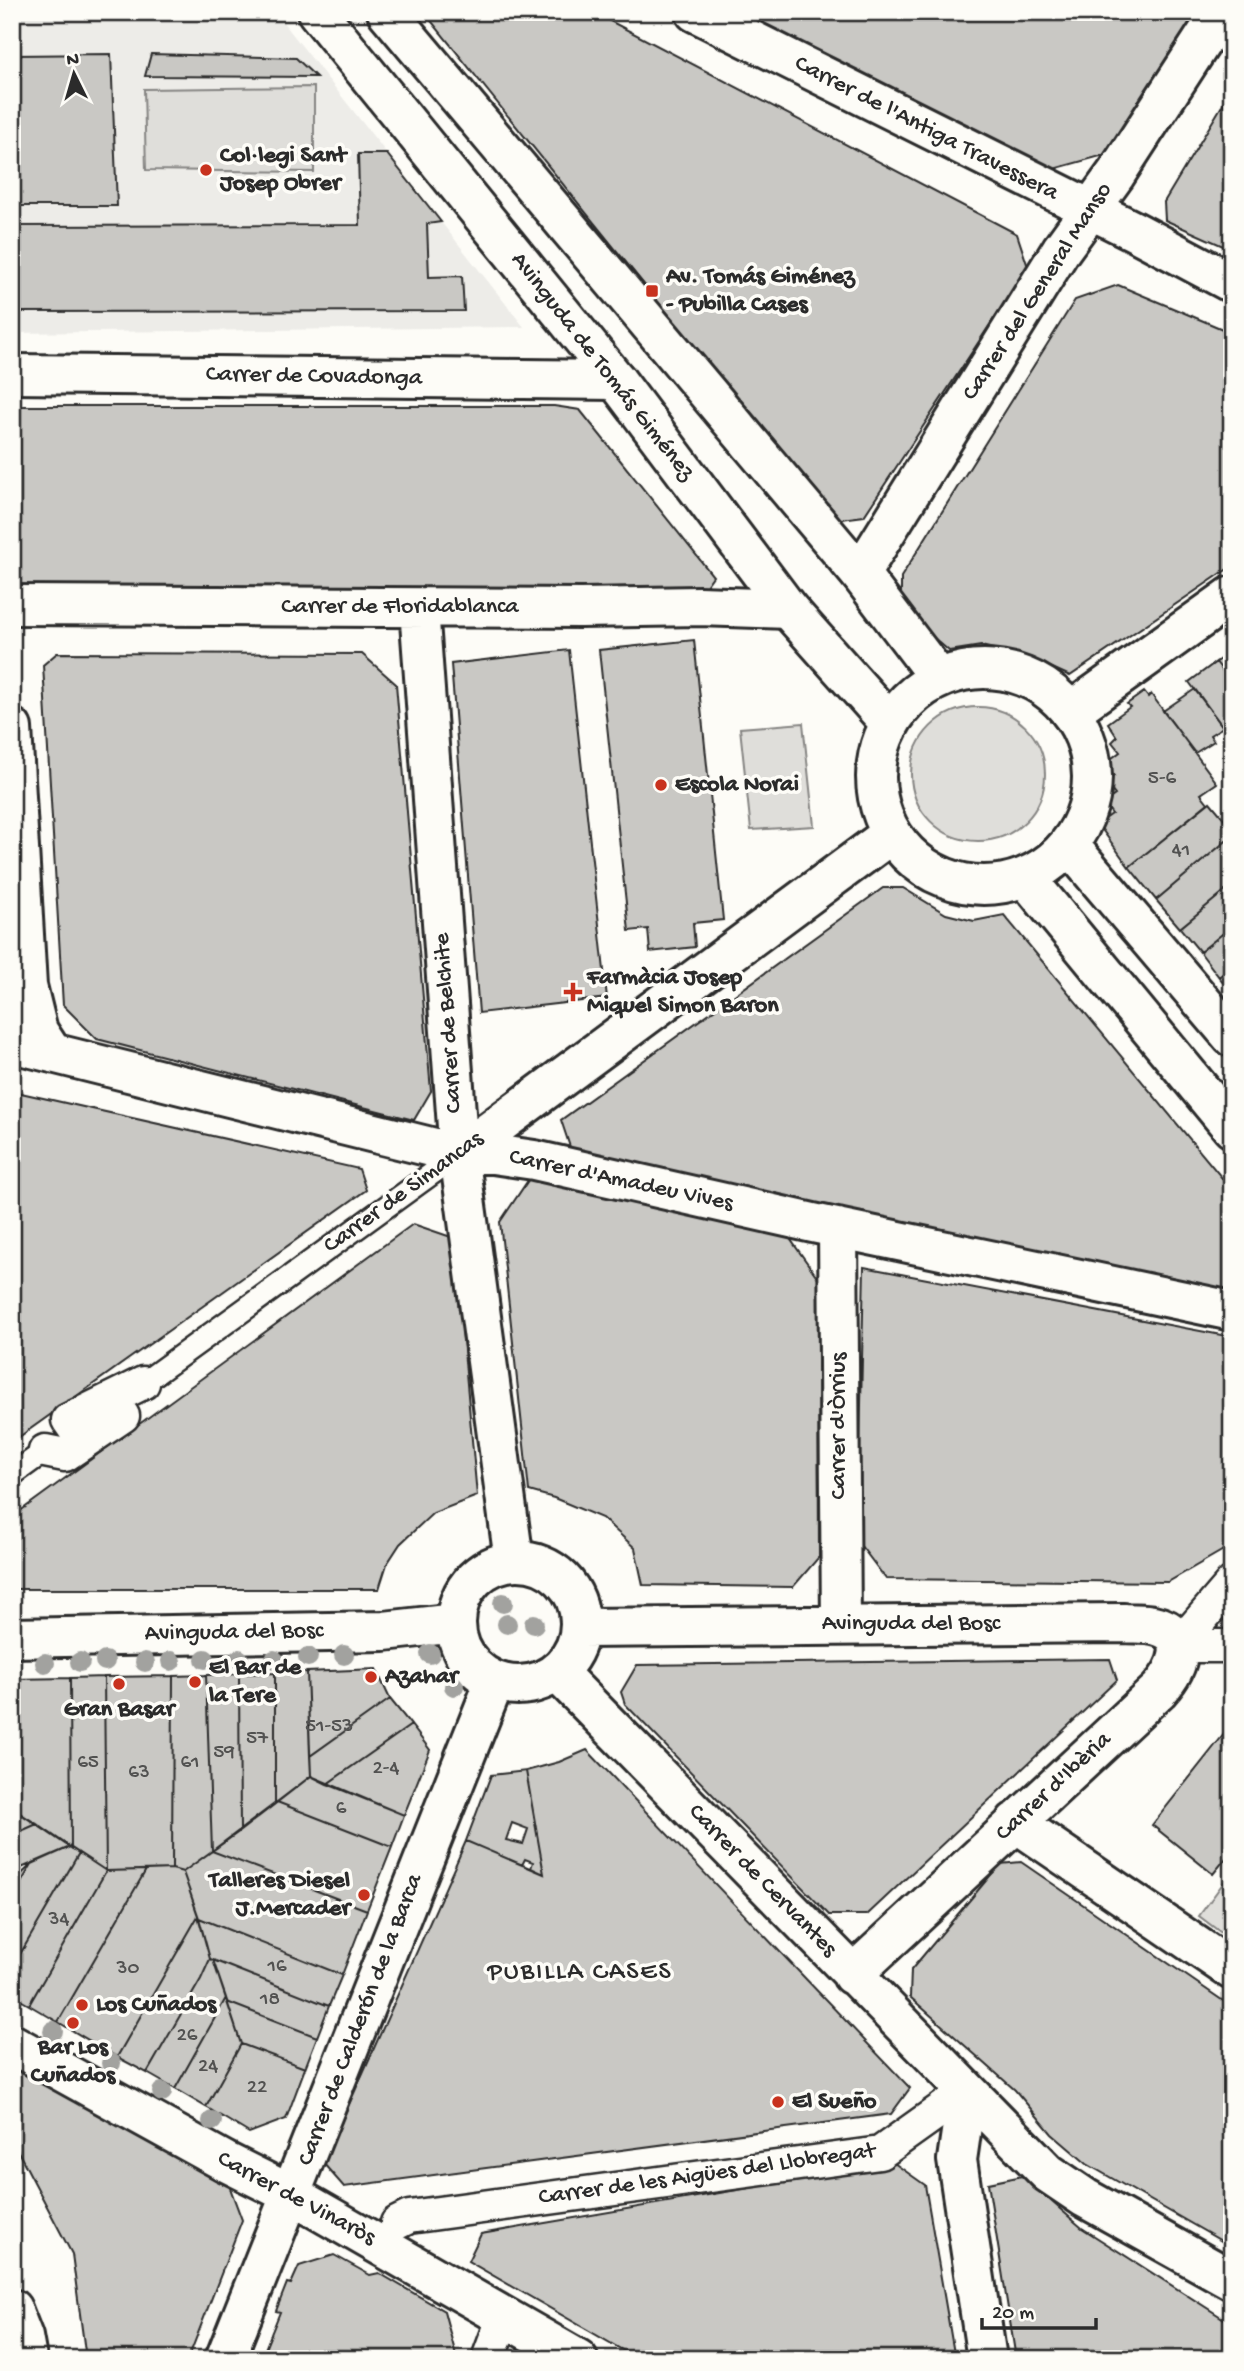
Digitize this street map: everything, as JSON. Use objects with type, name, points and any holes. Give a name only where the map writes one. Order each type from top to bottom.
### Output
[{"type":"street","name":"Avinguda de Tomás Giménez","points":[[317,12],[616,380],[789,609],[888,721]]},
{"type":"street","points":[[387,12],[860,574],[938,677]]},
{"type":"street","name":"Carrer de l'Antiga Travessera","points":[[695,12],[1232,283]]},
{"type":"street","name":"Carrer del General Manso","points":[[860,574],[1061,250],[1221,12]]},
{"type":"street","name":"Carrer de Covadonga","points":[[12,374],[616,380]]},
{"type":"street","points":[[1070,712],[1232,596]]},
{"type":"street","name":"Carrer de Floridablanca","points":[[12,605],[419,608],[699,606],[789,609]]},
{"type":"street","name":"Carrer de Belchite","points":[[419,608],[459,1154],[514,1560]]},
{"type":"street","points":[[972,668],[1003,670],[1032,679],[1058,696],[1070,712],[1090,750],[1093,783],[1086,816],[1069,845],[1049,864],[1026,878],[996,885],[965,884],[936,875],[911,858],[891,834],[878,804],[875,770],[888,721],[917,690],[938,677],[972,668]]},
{"type":"street","points":[[12,728],[27,986],[38,1031],[51,1051]]},
{"type":"street","name":"Carrer de Simancas","points":[[459,1154],[891,834]]},
{"type":"street","points":[[1069,845],[1232,1037]]},
{"type":"street","points":[[1026,878],[1232,1128]]},
{"type":"street","name":"Carrer d'Amadeu Vives","points":[[12,1043],[459,1154],[494,1154],[534,1160],[838,1228],[1232,1311]]},
{"type":"street","name":"Carrer d'Òrrius","points":[[838,1228],[841,1625]]},
{"type":"street","name":"Carrer de Simancas","points":[[45,1451],[65,1455],[123,1416],[117,1409],[75,1430],[68,1420],[143,1383]]},
{"type":"street","points":[[514,1560],[537,1564],[557,1574],[572,1592],[582,1628],[571,1656],[557,1672],[538,1682],[516,1685],[495,1681],[479,1671],[466,1658],[458,1641],[456,1623],[460,1600],[472,1580],[491,1566],[514,1560]]},
{"type":"street","name":"Carrer d'Ibèria","points":[[852,1975],[1159,1690],[1176,1668],[1178,1646],[1232,1584]]},
{"type":"street","name":"Avinguda del Bosc","points":[[12,1638],[384,1631],[456,1623]]},
{"type":"street","name":"Avinguda del Bosc","points":[[582,1628],[1153,1625],[1168,1633],[1178,1646]]},
{"type":"street","points":[[1178,1646],[1232,1646]]},
{"type":"street","name":"Carrer de Cervantes","points":[[557,1672],[967,2091]]},
{"type":"street","name":"Carrer de Calderón de la Barca","points":[[225,2359],[495,1681]]},
{"type":"street","points":[[1015,1822],[1232,1970]]},
{"type":"street","name":"Carrer de Vinaròs","points":[[12,2044],[292,2195],[578,2359]]},
{"type":"street","points":[[967,2091],[1048,2173],[1085,2198],[1232,2280]]},
{"type":"street","points":[[967,2091],[957,2160],[987,2359]]},
{"type":"street","name":"Carrer de les Aigües del Llobregat","points":[[397,2223],[409,2217],[880,2153],[967,2091]]},
{"type":"street","points":[[12,2309],[23,2337],[27,2359]]},
{"type":"street","points":[[488,2359],[504,2316]]},
{"type":"lane","name":"Carrer de Simancas","points":[[143,1383],[459,1154]]},
{"type":"lane","name":"Carrer de Simancas","points":[[12,1475],[45,1451]]},
{"type":"shaded area","name":"Col·legi Sant Josep Obrer","points":[[12,12],[275,12],[524,327],[12,333]]},
{"type":"shaded area","points":[[314,87],[314,172],[146,170],[144,89]]},
{"type":"shaded area","points":[[978,707],[1004,712],[1025,727],[1040,748],[1045,774],[1040,800],[1025,821],[1004,836],[978,841],[952,836],[931,821],[916,800],[911,774],[916,748],[931,727],[952,712]]},
{"type":"shaded area","points":[[803,723],[814,826],[751,830],[740,728]]},
{"type":"shaded area","points":[[1232,1871],[1232,1941],[1199,1916]]},
{"type":"building","points":[[424,12],[593,12],[1017,234],[1028,267],[864,516],[834,520]]},
{"type":"building","points":[[733,12],[1198,12],[1108,154],[1050,170]]},
{"type":"building","points":[[111,54],[117,206],[12,206],[12,55]]},
{"type":"building","points":[[151,54],[296,58],[316,77],[145,76]]},
{"type":"building","points":[[1232,89],[1232,250],[1165,220],[1164,202]]},
{"type":"building","points":[[358,154],[387,154],[441,222],[427,224],[429,277],[462,276],[464,311],[12,312],[12,226],[360,225]]},
{"type":"building","points":[[1118,285],[1232,333],[1232,566],[1070,676],[1026,656],[981,646],[949,651],[901,609],[901,577],[1075,300]]},
{"type":"building","points":[[12,406],[554,406],[580,410],[713,576],[703,590],[12,588]]},
{"type":"building","name":"Escola Norai","points":[[694,640],[723,920],[693,923],[695,947],[650,952],[648,929],[629,931],[599,650]]},
{"type":"building","points":[[569,650],[607,998],[479,1013],[451,664]]},
{"type":"building","points":[[1232,651],[1232,683],[1216,662]]},
{"type":"building","points":[[57,653],[362,654],[396,684],[431,1091],[414,1120],[97,1039],[63,1005],[43,665]]},
{"type":"building","points":[[1216,662],[1232,683],[1232,739],[1189,682]]},
{"type":"building","points":[[1195,689],[1223,727],[1210,735],[1214,741],[1195,753],[1163,711]]},
{"type":"building","points":[[1144,692],[1148,697],[1151,694],[1217,783],[1201,794],[1208,803],[1129,867],[1098,824],[1112,814],[1104,803],[1115,795],[1105,782],[1114,776],[1104,764],[1120,752],[1112,742],[1117,737],[1108,723],[1130,707],[1127,704]]},
{"type":"building","points":[[1210,802],[1232,828],[1232,836],[1156,900],[1129,867]]},
{"type":"building","points":[[1232,836],[1232,885],[1180,928],[1156,900]]},
{"type":"building","points":[[1232,885],[1232,926],[1200,952],[1180,928]]},
{"type":"building","points":[[883,888],[903,888],[946,914],[974,921],[1004,915],[1232,1190],[1232,1296],[571,1150],[561,1120]]},
{"type":"building","points":[[1232,926],[1232,966],[1219,977],[1200,952]]},
{"type":"building","points":[[1232,966],[1232,993],[1219,977]]},
{"type":"building","points":[[12,1091],[359,1169],[366,1190],[12,1442]]},
{"type":"building","points":[[533,1173],[788,1236],[818,1278],[819,1557],[793,1587],[643,1585],[635,1548],[602,1518],[554,1498],[529,1491],[500,1222]]},
{"type":"building","points":[[413,1224],[454,1238],[477,1496],[433,1513],[400,1544],[387,1564],[379,1589],[12,1589],[12,1517]]},
{"type":"building","points":[[864,1267],[1232,1337],[1232,1545],[1168,1582],[886,1579],[858,1542]]},
{"type":"building","points":[[1110,1659],[1117,1680],[867,1915],[829,1915],[625,1704],[621,1692],[637,1665]]},
{"type":"building","points":[[376,1669],[390,1699],[310,1756],[307,1672]]},
{"type":"building","points":[[307,1672],[311,1776],[275,1804],[275,1673]]},
{"type":"building","points":[[275,1673],[275,1804],[240,1831],[239,1674]]},
{"type":"building","points":[[239,1674],[240,1831],[212,1851],[206,1675]]},
{"type":"building","points":[[206,1675],[212,1851],[183,1872],[172,1869],[173,1676]]},
{"type":"building","points":[[173,1676],[172,1869],[106,1871],[104,1677]]},
{"type":"building","points":[[104,1677],[106,1871],[71,1848],[70,1678]]},
{"type":"building","points":[[70,1678],[71,1848],[12,1808],[12,1679]]},
{"type":"building","points":[[390,1699],[411,1725],[327,1784],[311,1776],[310,1756]]},
{"type":"building","points":[[1232,1724],[1232,1851],[1213,1874],[1152,1825]]},
{"type":"building","points":[[411,1725],[430,1750],[404,1815],[327,1784]]},
{"type":"building","points":[[587,1750],[910,2088],[891,2114],[344,2187],[323,2163],[466,1841],[544,1874],[526,1771],[559,1762]]},
{"type":"building","points":[[526,1771],[544,1874],[531,1868],[533,1862],[525,1859],[522,1865],[466,1841],[491,1775]],"holes":[[[512,1823],[528,1829],[523,1844],[506,1840]]]},
{"type":"building","points":[[311,1776],[404,1815],[392,1847],[277,1802]]},
{"type":"building","points":[[277,1802],[392,1847],[367,1910],[212,1851]]},
{"type":"building","points":[[12,1808],[37,1824],[12,1835]]},
{"type":"building","points":[[37,1824],[70,1847],[12,1872],[12,1835]]},
{"type":"building","points":[[70,1847],[79,1853],[12,1968],[12,1898],[32,1864]]},
{"type":"building","points":[[212,1851],[367,1910],[342,1975],[199,1918],[183,1872]]},
{"type":"building","points":[[79,1853],[106,1871],[29,2005],[12,1995],[12,1968]]},
{"type":"building","points":[[1021,1862],[1232,2007],[1232,2247],[1087,2164],[1052,2134],[1015,2090],[910,1997],[911,1970],[1000,1864]]},
{"type":"building","points":[[32,1864],[12,1898],[12,1883]]},
{"type":"building","points":[[172,1869],[183,1872],[198,1916],[117,2057],[58,2022],[146,1870]]},
{"type":"building","points":[[146,1870],[58,2022],[29,2005],[106,1871]]},
{"type":"building","points":[[198,1916],[210,1959],[147,2073],[117,2057]]},
{"type":"building","points":[[199,1918],[342,1975],[329,2006],[210,1959]]},
{"type":"building","points":[[210,1959],[213,1960],[226,1998],[175,2089],[147,2073]]},
{"type":"building","points":[[213,1960],[329,2006],[317,2037],[227,2002]]},
{"type":"building","points":[[226,1998],[241,2044],[206,2107],[175,2089]]},
{"type":"building","points":[[227,2002],[317,2037],[305,2068],[241,2044]]},
{"type":"building","points":[[241,2044],[305,2068],[286,2119],[249,2133],[206,2107]]},
{"type":"building","points":[[12,2062],[227,2180],[242,2220],[188,2359],[86,2359],[72,2254],[12,2140]]},
{"type":"building","points":[[894,2163],[925,2185],[955,2359],[638,2359],[468,2261],[481,2234]]},
{"type":"building","points":[[1022,2176],[1082,2228],[1232,2324],[1232,2359],[1016,2359],[988,2183]]},
{"type":"building","points":[[334,2255],[370,2275],[379,2273],[444,2311],[457,2359],[261,2359],[280,2312],[276,2311],[287,2283],[291,2284],[299,2266]]},
{"type":"place","name":"Col·legi Sant Josep Obrer","points":[[206,170]]},
{"type":"place","name":"Av. Tomás Giménez - Pubilla Cases","points":[[652,291]]},
{"type":"place","name":"Escola Norai","points":[[661,785]]},
{"type":"place","name":"Farmàcia Josep Miquel Simon Baron","points":[[573,992]]},
{"type":"place","name":"Azahar","points":[[371,1677]]},
{"type":"place","name":"El Bar de la Tere","points":[[195,1682]]},
{"type":"place","name":"Gran Basar","points":[[119,1684]]},
{"type":"place","name":"Talleres Diesel J.Mercader","points":[[364,1895]]},
{"type":"place","name":"Los Cuñados","points":[[82,2005]]},
{"type":"place","name":"Bar Los Cuñados","points":[[73,2023]]},
{"type":"place","name":"El Sueño","points":[[778,2102]]},
{"type":"district","name":"PUBILLA CASES","points":[[580,1973]]}]
